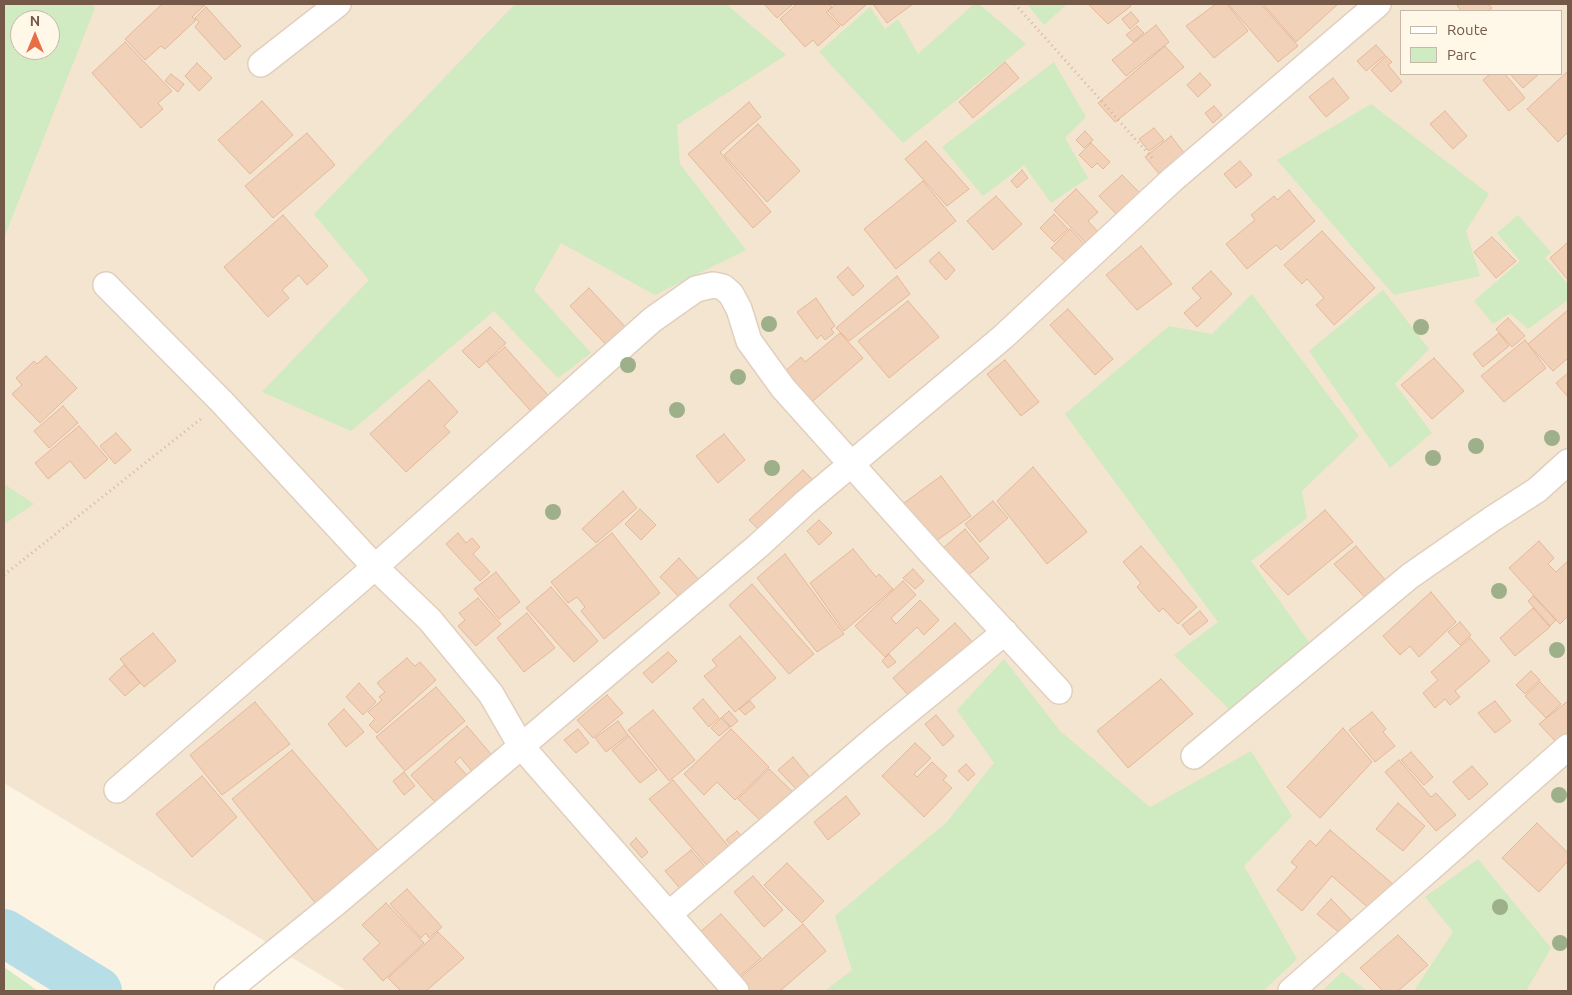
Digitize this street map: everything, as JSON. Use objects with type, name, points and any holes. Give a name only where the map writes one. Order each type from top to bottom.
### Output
[{"type":"street","points":[[261,64],[338,4]]},
{"type":"street","points":[[227,991],[344,896],[1003,337],[1172,180],[1378,4]]},
{"type":"street","points":[[106,285],[222,402],[375,567],[430,620],[491,694],[521,746],[736,991]]},
{"type":"street","points":[[117,790],[375,567],[652,320],[696,289],[713,285],[723,287],[731,294],[739,309],[749,341],[783,388],[851,465],[1059,691]]},
{"type":"street","points":[[1194,756],[1410,576],[1537,490],[1568,462]]},
{"type":"street","points":[[669,914],[879,735],[1005,632]]},
{"type":"street","points":[[1291,991],[1568,747]]},
{"type":"path","points":[[1015,4],[1172,180]]},
{"type":"path","points":[[4,574],[222,402]]},
{"type":"shaded area","points":[[4,4],[1568,4],[1568,991],[347,991],[4,783]]},
{"type":"green space","points":[[4,4],[93,4],[95,8],[4,238]]},
{"type":"green space","points":[[515,4],[726,4],[786,55],[677,125],[680,164],[746,250],[655,295],[561,243],[534,290],[591,353],[558,378],[494,311],[351,431],[262,392],[369,280],[314,214]]},
{"type":"green space","points":[[974,4],[979,4],[1026,44],[903,143],[819,52],[870,7],[885,29],[898,19],[918,54]]},
{"type":"green space","points":[[1027,4],[1067,4],[1044,25]]},
{"type":"green space","points":[[1054,62],[1086,117],[1065,138],[1088,178],[1051,203],[1024,165],[983,196],[942,147]]},
{"type":"green space","points":[[1371,104],[1489,194],[1466,231],[1480,276],[1394,295],[1277,160]]},
{"type":"green space","points":[[1518,215],[1551,252],[1545,258],[1568,284],[1568,300],[1528,329],[1510,313],[1493,324],[1474,301],[1520,261],[1497,233]]},
{"type":"green space","points":[[1383,290],[1429,349],[1395,384],[1432,433],[1390,468],[1309,351]]},
{"type":"green space","points":[[1252,294],[1359,436],[1302,491],[1307,518],[1251,561],[1311,645],[1231,711],[1174,655],[1218,622],[1065,414],[1169,326],[1212,334]]},
{"type":"green space","points":[[4,484],[34,504],[4,524]]},
{"type":"green space","points":[[1004,659],[1060,731],[1150,807],[1251,751],[1292,816],[1244,866],[1297,959],[1263,991],[825,991],[852,970],[835,916],[947,822],[994,763],[957,710]]},
{"type":"green space","points":[[1478,859],[1551,948],[1526,991],[1414,991],[1453,932],[1425,897]]},
{"type":"green space","points":[[4,967],[38,991],[4,991]]},
{"type":"green space","points":[[1342,972],[1367,991],[1322,991]]},
{"type":"building","points":[[162,4],[205,5],[192,17],[196,20],[165,49],[161,46],[145,60],[125,39]]},
{"type":"building","points":[[764,4],[793,4],[777,18]]},
{"type":"building","points":[[797,4],[829,4],[832,7],[826,12],[840,26],[818,46],[813,40],[805,47],[780,19]]},
{"type":"building","points":[[836,4],[867,4],[842,26],[828,11]]},
{"type":"building","points":[[873,4],[913,4],[887,23]]},
{"type":"building","points":[[1088,4],[1129,4],[1131,6],[1108,24]]},
{"type":"building","points":[[1216,4],[1227,4],[1248,31],[1214,58],[1186,26]]},
{"type":"building","points":[[1228,4],[1261,4],[1298,46],[1278,62]]},
{"type":"building","points":[[1263,4],[1338,4],[1296,42]]},
{"type":"building","points":[[1459,4],[1488,4],[1492,8],[1489,10],[1461,10],[1457,6]]},
{"type":"building","points":[[206,7],[241,46],[225,60],[195,27],[199,22],[195,18]]},
{"type":"building","points":[[1131,12],[1139,21],[1130,29],[1122,19]]},
{"type":"building","points":[[1156,25],[1169,42],[1126,76],[1112,60]]},
{"type":"building","points":[[1137,26],[1144,33],[1133,42],[1126,35]]},
{"type":"building","points":[[125,42],[172,91],[158,103],[163,109],[141,128],[92,73]]},
{"type":"building","points":[[1376,45],[1385,55],[1366,71],[1357,61]]},
{"type":"building","points":[[1165,46],[1184,67],[1115,122],[1098,103]]},
{"type":"building","points":[[1386,56],[1392,62],[1388,65],[1402,82],[1391,92],[1371,70]]},
{"type":"building","points":[[1005,62],[1019,78],[973,118],[959,102]]},
{"type":"building","points":[[197,63],[212,78],[199,91],[185,76]]},
{"type":"building","points":[[1568,71],[1568,132],[1558,142],[1527,109]]},
{"type":"building","points":[[1200,73],[1211,85],[1198,97],[1187,85]]},
{"type":"building","points":[[171,74],[184,84],[178,92],[165,81]]},
{"type":"building","points":[[1489,75],[1506,75],[1525,98],[1509,111],[1483,80]]},
{"type":"building","points":[[1511,75],[1538,75],[1523,88]]},
{"type":"building","points":[[1333,78],[1349,98],[1326,117],[1309,97]]},
{"type":"building","points":[[262,101],[293,135],[250,174],[218,140]]},
{"type":"building","points":[[749,102],[761,117],[720,152],[771,212],[753,228],[688,154]]},
{"type":"building","points":[[1214,106],[1222,115],[1213,123],[1205,113]]},
{"type":"building","points":[[1445,111],[1467,136],[1453,149],[1430,124]]},
{"type":"building","points":[[758,124],[800,171],[767,202],[724,155]]},
{"type":"building","points":[[1154,128],[1164,140],[1149,151],[1139,139]]},
{"type":"building","points":[[1085,131],[1093,140],[1084,148],[1076,140]]},
{"type":"building","points":[[307,133],[335,165],[273,218],[245,186]]},
{"type":"building","points":[[1171,136],[1185,154],[1160,175],[1145,157]]},
{"type":"building","points":[[926,141],[969,189],[947,206],[905,159]]},
{"type":"building","points":[[1091,143],[1110,162],[1103,169],[1097,163],[1092,168],[1079,155]]},
{"type":"building","points":[[1240,161],[1252,175],[1236,188],[1224,174]]},
{"type":"building","points":[[1022,170],[1028,178],[1017,188],[1011,181]]},
{"type":"building","points":[[1122,175],[1143,196],[1120,218],[1099,196]]},
{"type":"building","points":[[923,181],[956,221],[896,269],[864,229]]},
{"type":"building","points":[[1076,189],[1098,212],[1088,221],[1100,234],[1088,245],[1054,210]]},
{"type":"building","points":[[1289,190],[1315,221],[1281,250],[1276,245],[1247,269],[1226,244],[1255,220],[1251,215],[1274,196],[1277,200]]},
{"type":"building","points":[[996,196],[1022,224],[993,250],[967,221]]},
{"type":"building","points":[[1054,214],[1068,229],[1054,242],[1040,228]]},
{"type":"building","points":[[283,215],[328,266],[307,285],[299,275],[282,290],[289,298],[268,317],[224,267]]},
{"type":"building","points":[[1070,229],[1087,247],[1069,265],[1051,248]]},
{"type":"building","points":[[1322,231],[1375,288],[1334,325],[1316,305],[1324,298],[1307,279],[1302,284],[1284,265]]},
{"type":"building","points":[[1492,237],[1516,261],[1496,278],[1474,252]]},
{"type":"building","points":[[1568,242],[1568,280],[1550,258]]},
{"type":"building","points":[[1141,246],[1172,284],[1137,310],[1106,275]]},
{"type":"building","points":[[939,252],[955,270],[946,280],[929,261]]},
{"type":"building","points":[[848,267],[864,286],[853,296],[837,277]]},
{"type":"building","points":[[1211,271],[1232,294],[1197,327],[1184,313],[1201,298],[1192,288]]},
{"type":"building","points":[[897,276],[910,294],[849,341],[836,328]]},
{"type":"building","points":[[589,288],[629,331],[609,348],[570,306]]},
{"type":"building","points":[[816,298],[835,326],[831,329],[834,333],[825,340],[821,335],[817,339],[797,312]]},
{"type":"building","points":[[908,301],[939,337],[889,378],[858,341]]},
{"type":"building","points":[[1068,309],[1113,359],[1095,375],[1050,325]]},
{"type":"building","points":[[1568,310],[1568,358],[1553,371],[1528,344]]},
{"type":"building","points":[[1508,318],[1525,336],[1512,347],[1496,329]]},
{"type":"building","points":[[490,327],[506,343],[479,368],[462,351]]},
{"type":"building","points":[[840,333],[863,358],[807,406],[781,375],[801,357],[805,362]]},
{"type":"building","points":[[1499,333],[1509,346],[1483,367],[1473,354]]},
{"type":"building","points":[[1525,340],[1546,368],[1504,402],[1481,376]]},
{"type":"building","points":[[505,347],[555,403],[537,418],[487,362]]},
{"type":"building","points":[[46,356],[77,388],[40,423],[12,394],[22,385],[16,378],[34,361],[37,364]]},
{"type":"building","points":[[1434,358],[1464,391],[1432,419],[1401,385]]},
{"type":"building","points":[[1005,360],[1039,402],[1021,416],[987,374]]},
{"type":"building","points":[[1568,373],[1568,397],[1556,383]]},
{"type":"building","points":[[429,380],[458,412],[444,426],[450,432],[406,472],[370,434]]},
{"type":"building","points":[[63,406],[78,423],[49,448],[34,431]]},
{"type":"building","points":[[79,426],[108,459],[85,479],[70,461],[48,479],[35,463]]},
{"type":"building","points":[[116,433],[131,450],[115,464],[100,446]]},
{"type":"building","points":[[724,434],[745,460],[718,483],[696,456]]},
{"type":"building","points":[[1033,467],[1087,532],[1047,564],[997,501]]},
{"type":"building","points":[[803,470],[817,484],[763,534],[749,520]]},
{"type":"building","points":[[941,476],[971,516],[929,546],[900,506]]},
{"type":"building","points":[[623,491],[637,508],[596,543],[582,529]]},
{"type":"building","points":[[993,501],[1008,518],[980,542],[965,524]]},
{"type":"building","points":[[640,509],[656,525],[641,540],[625,524]]},
{"type":"building","points":[[1325,510],[1353,542],[1288,595],[1260,566]]},
{"type":"building","points":[[819,520],[832,533],[819,545],[807,531]]},
{"type":"building","points":[[965,529],[989,558],[966,577],[942,549]]},
{"type":"building","points":[[458,533],[466,543],[472,538],[480,547],[473,554],[490,572],[480,581],[446,544]]},
{"type":"building","points":[[612,533],[660,593],[604,639],[581,611],[585,607],[577,597],[568,603],[551,582]]},
{"type":"building","points":[[1539,541],[1554,558],[1548,564],[1556,572],[1568,561],[1568,616],[1560,624],[1509,568]]},
{"type":"building","points":[[1141,546],[1197,607],[1178,624],[1163,608],[1159,612],[1137,587],[1141,583],[1123,562]]},
{"type":"building","points":[[1356,546],[1393,589],[1373,606],[1334,564]]},
{"type":"building","points":[[853,549],[876,577],[879,574],[893,589],[844,631],[810,583]]},
{"type":"building","points":[[785,554],[844,634],[817,652],[757,578]]},
{"type":"building","points":[[679,558],[700,581],[681,599],[660,577]]},
{"type":"building","points":[[913,569],[924,581],[915,589],[903,578]]},
{"type":"building","points":[[496,572],[520,602],[499,619],[474,589]]},
{"type":"building","points":[[903,581],[916,595],[891,618],[896,624],[920,600],[939,620],[924,635],[917,627],[885,657],[855,626]]},
{"type":"building","points":[[752,584],[814,654],[789,674],[729,605]]},
{"type":"building","points":[[551,587],[598,641],[574,662],[526,608]]},
{"type":"building","points":[[1431,592],[1456,622],[1419,657],[1410,646],[1400,655],[1383,636]]},
{"type":"building","points":[[1533,596],[1556,620],[1550,626],[1528,601]]},
{"type":"building","points":[[478,598],[501,624],[476,646],[458,626],[465,620],[459,613]]},
{"type":"building","points":[[1533,608],[1550,627],[1515,656],[1500,638]]},
{"type":"building","points":[[1200,611],[1208,621],[1190,635],[1182,625]]},
{"type":"building","points":[[527,613],[555,648],[524,672],[497,638]]},
{"type":"building","points":[[1460,622],[1471,635],[1460,645],[1448,632]]},
{"type":"building","points":[[955,623],[979,649],[916,704],[893,678]]},
{"type":"building","points":[[153,633],[176,661],[144,687],[120,659]]},
{"type":"building","points":[[740,636],[776,678],[735,712],[704,676],[717,666],[712,660]]},
{"type":"building","points":[[1470,638],[1490,661],[1455,691],[1460,697],[1450,705],[1445,699],[1435,708],[1423,693],[1438,680],[1431,672]]},
{"type":"building","points":[[668,652],[677,661],[652,683],[643,673]]},
{"type":"building","points":[[889,654],[896,662],[888,668],[882,661]]},
{"type":"building","points":[[407,658],[415,666],[420,662],[436,680],[377,733],[369,725],[375,719],[368,712],[382,700],[379,697],[385,692],[377,683]]},
{"type":"building","points":[[124,665],[140,683],[125,696],[109,679]]},
{"type":"building","points":[[1531,671],[1540,680],[1525,694],[1516,685]]},
{"type":"building","points":[[1161,679],[1193,714],[1128,768],[1097,731]]},
{"type":"building","points":[[1540,682],[1561,704],[1546,718],[1525,696]]},
{"type":"building","points":[[359,683],[376,702],[363,715],[346,697]]},
{"type":"building","points":[[436,687],[465,721],[405,771],[376,737]]},
{"type":"building","points":[[607,695],[623,713],[593,738],[577,720]]},
{"type":"building","points":[[703,699],[719,718],[709,727],[693,708]]},
{"type":"building","points":[[750,701],[755,707],[745,715],[739,709]]},
{"type":"building","points":[[1495,701],[1511,721],[1495,733],[1478,713]]},
{"type":"building","points":[[1568,701],[1568,739],[1560,746],[1539,724]]},
{"type":"building","points":[[255,702],[290,744],[222,795],[190,755]]},
{"type":"building","points":[[344,709],[364,732],[346,747],[328,724]]},
{"type":"building","points":[[653,710],[695,760],[669,781],[628,730]]},
{"type":"building","points":[[729,711],[738,721],[731,727],[722,717]]},
{"type":"building","points":[[1372,712],[1386,729],[1383,732],[1395,746],[1375,762],[1349,730]]},
{"type":"building","points":[[936,715],[954,736],[943,746],[925,724]]},
{"type":"building","points":[[721,718],[730,727],[719,736],[711,728]]},
{"type":"building","points":[[618,721],[628,735],[606,752],[595,738]]},
{"type":"building","points":[[467,726],[496,760],[476,776],[460,757],[455,762],[472,781],[440,808],[411,775]]},
{"type":"building","points":[[1343,728],[1372,762],[1320,818],[1287,787]]},
{"type":"building","points":[[578,729],[589,743],[576,753],[564,740]]},
{"type":"building","points":[[731,729],[769,767],[735,800],[717,782],[704,795],[684,774]]},
{"type":"building","points":[[629,736],[657,770],[640,783],[612,750]]},
{"type":"building","points":[[915,743],[931,758],[914,774],[917,777],[932,762],[947,776],[943,780],[952,788],[924,817],[882,776]]},
{"type":"building","points":[[292,750],[378,850],[316,904],[232,799]]},
{"type":"building","points":[[1411,752],[1433,777],[1424,785],[1401,760]]},
{"type":"building","points":[[793,757],[812,780],[798,791],[778,770]]},
{"type":"building","points":[[1399,760],[1431,797],[1436,793],[1456,815],[1436,831],[1385,772]]},
{"type":"building","points":[[966,764],[975,774],[968,781],[958,771]]},
{"type":"building","points":[[1472,766],[1488,784],[1469,800],[1453,782]]},
{"type":"building","points":[[769,769],[794,793],[764,824],[738,799]]},
{"type":"building","points":[[404,772],[415,786],[404,795],[393,781]]},
{"type":"building","points":[[202,776],[237,817],[192,857],[156,814]]},
{"type":"building","points":[[673,780],[735,854],[712,871],[649,799]]},
{"type":"building","points":[[846,796],[860,814],[828,840],[814,822]]},
{"type":"building","points":[[1398,803],[1425,826],[1403,851],[1376,829]]},
{"type":"building","points":[[1537,823],[1568,853],[1568,861],[1539,892],[1502,858]]},
{"type":"building","points":[[1330,830],[1394,885],[1372,911],[1332,876],[1302,911],[1277,890],[1297,867],[1291,862],[1310,840],[1316,846]]},
{"type":"building","points":[[737,831],[747,842],[737,851],[726,840]]},
{"type":"building","points":[[636,838],[648,852],[642,858],[630,844]]},
{"type":"building","points":[[691,850],[710,872],[684,893],[665,871]]},
{"type":"building","points":[[787,863],[824,901],[802,923],[764,885]]},
{"type":"building","points":[[753,876],[783,910],[764,927],[734,892]]},
{"type":"building","points":[[407,889],[442,927],[429,938],[426,933],[421,938],[390,904]]},
{"type":"building","points":[[1331,899],[1353,922],[1342,935],[1317,914]]},
{"type":"building","points":[[386,903],[424,943],[383,981],[363,959],[380,943],[362,925]]},
{"type":"building","points":[[721,914],[761,958],[731,984],[691,940]]},
{"type":"building","points":[[803,924],[826,951],[780,991],[738,991],[732,985]]},
{"type":"building","points":[[438,932],[464,958],[426,991],[401,991],[388,978]]},
{"type":"building","points":[[1398,935],[1428,965],[1398,991],[1383,991],[1360,968]]},
{"type":"waterway","points":[[4,933],[98,991]]}]
